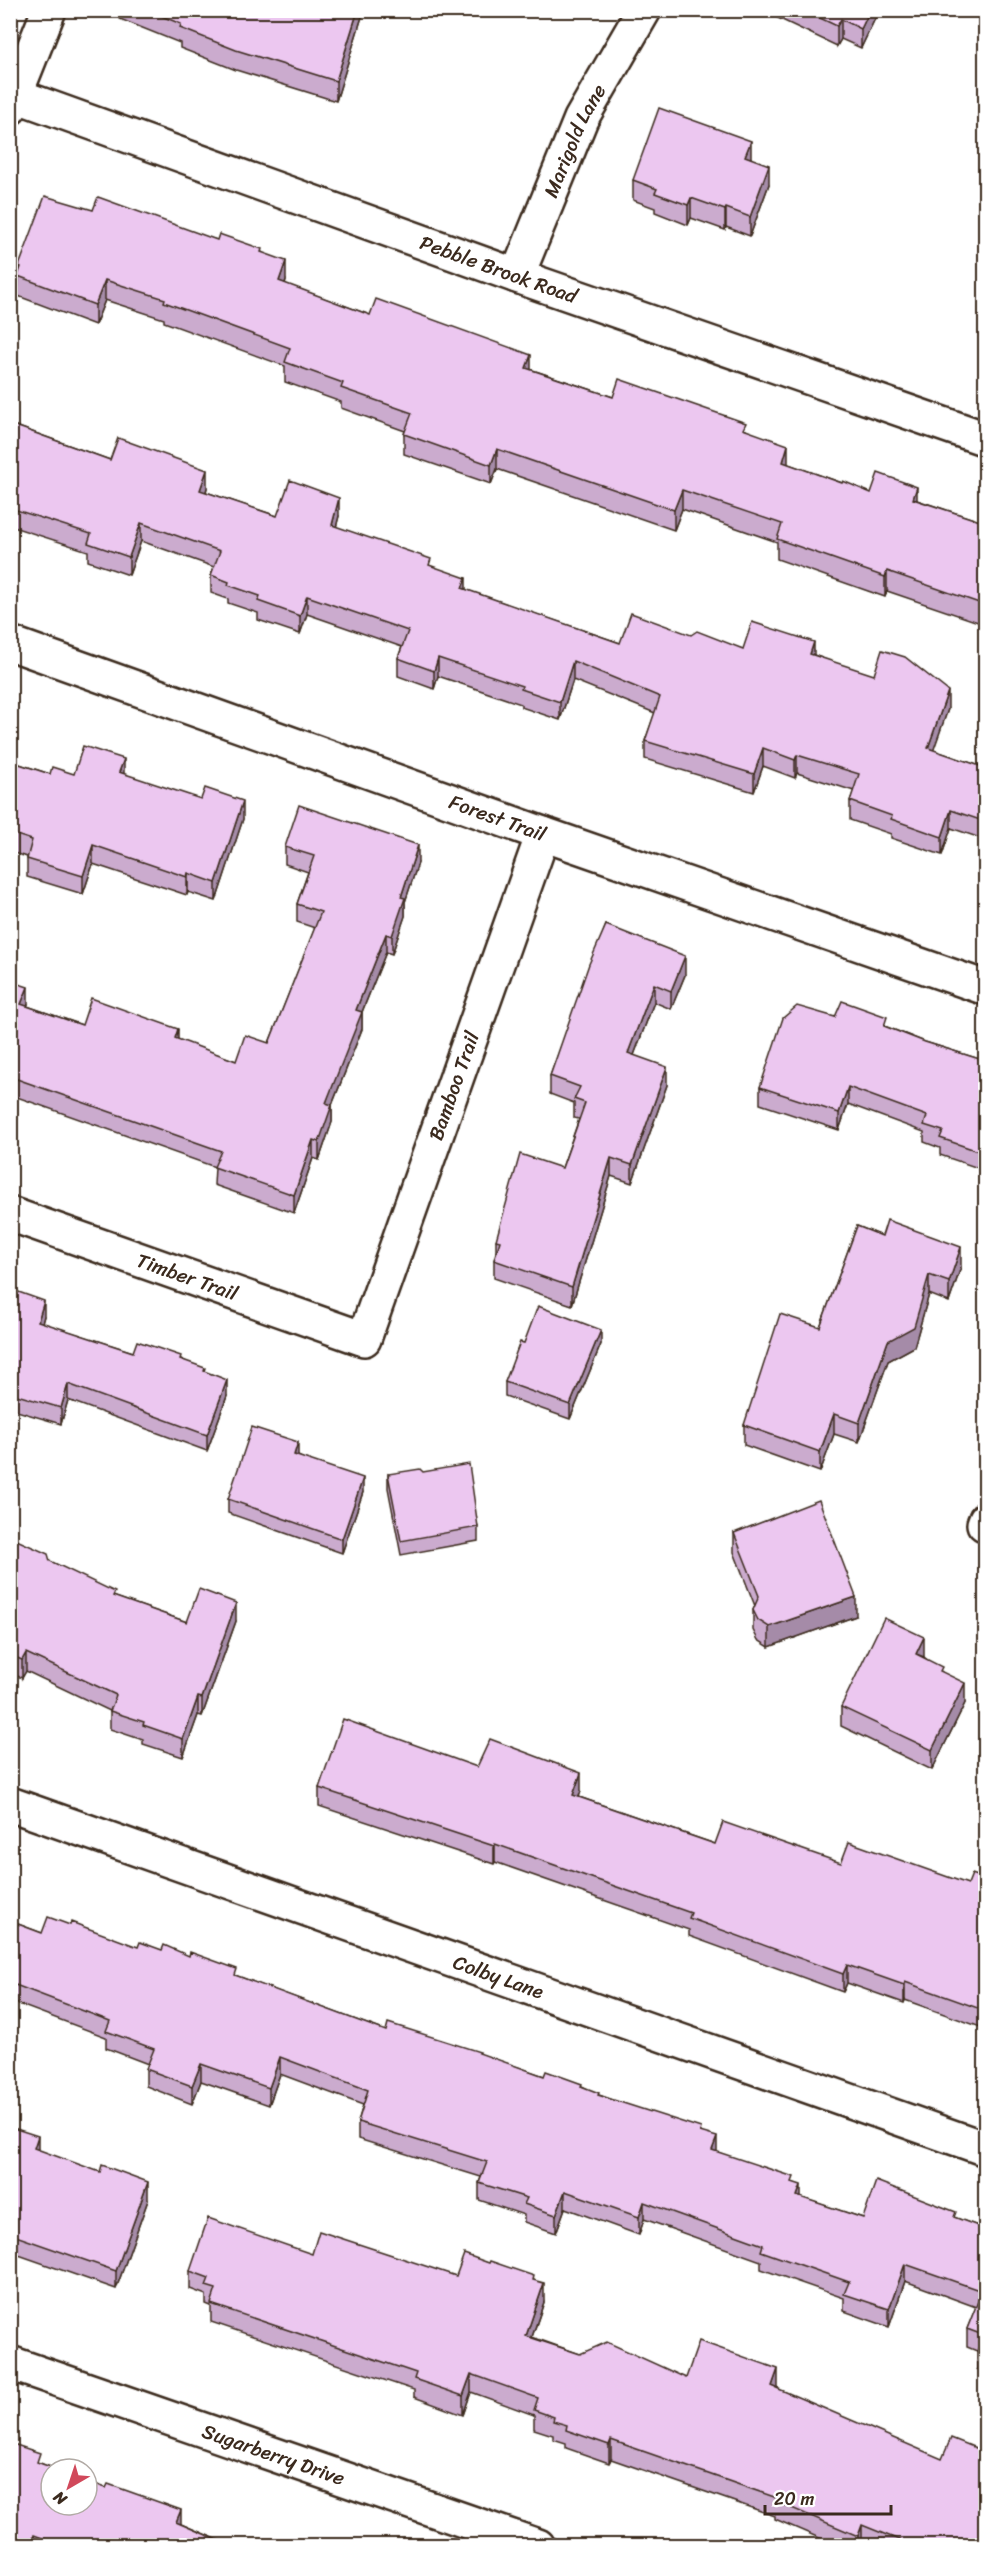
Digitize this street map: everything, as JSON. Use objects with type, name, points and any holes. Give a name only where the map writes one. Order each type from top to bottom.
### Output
[{"type":"street","points":[[13,101],[49,10]]},
{"type":"street","name":"Marigold Lane","points":[[517,276],[581,119],[644,10]]},
{"type":"street","name":"Pebble Brook Road","points":[[13,101],[986,439]]},
{"type":"street","name":"Forest Trail","points":[[10,643],[543,834],[986,988]]},
{"type":"street","name":"Bamboo Trail","points":[[364,1339],[543,834]]},
{"type":"street","name":"Timber Trail","points":[[10,1214],[364,1339]]},
{"type":"street","name":"Colby Lane","points":[[10,1804],[986,2149]]},
{"type":"street","name":"Sugarberry Drive","points":[[10,2363],[538,2546]]},
{"type":"building","points":[[147,10],[358,10],[336,81],[236,50],[180,28],[181,24]]},
{"type":"building","points":[[803,10],[870,10],[861,29],[841,19],[837,26]]},
{"type":"building","points":[[659,108],[751,141],[745,156],[769,165],[750,217],[691,198],[688,205],[655,193],[657,189],[633,180]]},
{"type":"building","points":[[45,196],[93,210],[98,197],[217,240],[219,234],[262,249],[261,252],[286,261],[279,281],[370,315],[376,299],[531,355],[526,368],[613,397],[619,379],[746,423],[743,429],[788,445],[783,462],[842,483],[843,481],[871,493],[878,473],[917,487],[913,499],[986,523],[986,610],[984,610],[985,605],[887,571],[885,577],[777,539],[782,524],[682,490],[674,510],[497,449],[491,465],[404,434],[412,413],[341,388],[343,383],[285,362],[290,348],[164,302],[165,299],[105,280],[95,305],[18,276],[21,267],[19,266]]},
{"type":"building","points":[[10,424],[110,460],[118,438],[207,470],[200,490],[277,516],[290,480],[339,498],[332,525],[431,559],[429,565],[466,578],[462,588],[620,643],[631,613],[691,635],[697,631],[743,649],[752,622],[814,642],[810,654],[874,675],[882,650],[905,657],[948,691],[928,748],[986,768],[986,822],[951,810],[942,837],[891,819],[892,816],[850,801],[859,774],[797,755],[795,760],[763,748],[754,774],[645,741],[660,697],[573,661],[560,702],[521,689],[522,686],[438,658],[434,671],[398,658],[408,631],[307,596],[300,616],[258,601],[260,596],[228,585],[229,582],[211,575],[220,551],[141,523],[129,557],[88,543],[91,534],[10,508]]},
{"type":"building","points":[[83,746],[124,759],[119,772],[201,799],[205,788],[243,801],[216,883],[188,873],[187,877],[93,845],[83,876],[27,859],[32,840],[10,833],[10,761],[50,774],[52,767],[74,774]]},
{"type":"building","points":[[299,805],[418,845],[401,897],[405,898],[392,936],[386,934],[356,1010],[362,1012],[326,1103],[332,1105],[319,1142],[313,1140],[294,1195],[214,1167],[221,1151],[14,1078],[10,1088],[10,981],[28,987],[21,1004],[82,1025],[91,998],[178,1029],[175,1038],[236,1061],[245,1035],[269,1043],[321,912],[297,904],[314,856],[285,847]]},
{"type":"building","points":[[606,925],[685,956],[671,991],[654,984],[628,1053],[667,1067],[632,1165],[611,1158],[572,1287],[494,1260],[500,1241],[496,1240],[520,1154],[562,1168],[585,1103],[574,1099],[580,1087],[550,1076],[589,964]]},
{"type":"building","points":[[842,1001],[887,1017],[884,1026],[925,1042],[986,1061],[986,1148],[984,1153],[940,1138],[943,1131],[924,1125],[927,1116],[848,1087],[839,1113],[760,1087],[783,1018],[797,1006],[835,1017]]},
{"type":"building","points":[[887,1220],[961,1247],[949,1282],[929,1275],[914,1327],[888,1341],[859,1423],[834,1414],[820,1452],[744,1425],[780,1314],[820,1327],[857,1226],[882,1236]]},
{"type":"building","points":[[10,1289],[44,1301],[38,1321],[133,1352],[137,1341],[181,1356],[180,1359],[205,1368],[204,1371],[227,1380],[207,1435],[68,1384],[61,1408],[10,1393]]},
{"type":"building","points":[[538,1306],[601,1330],[570,1405],[505,1382],[520,1342],[524,1343]]},
{"type":"building","points":[[252,1427],[298,1442],[294,1455],[363,1478],[342,1539],[228,1499]]},
{"type":"building","points":[[469,1464],[478,1527],[401,1541],[388,1474],[420,1469],[423,1472]]},
{"type":"building","points":[[819,1500],[856,1597],[769,1627],[758,1620],[753,1610],[759,1596],[734,1533]]},
{"type":"building","points":[[10,1537],[48,1554],[50,1561],[115,1592],[113,1596],[187,1622],[199,1589],[236,1603],[202,1698],[198,1697],[183,1739],[143,1725],[144,1722],[110,1711],[116,1695],[26,1653],[22,1660],[10,1655]]},
{"type":"building","points":[[884,1618],[924,1637],[916,1654],[942,1667],[940,1671],[965,1683],[932,1750],[841,1707]]},
{"type":"building","points":[[343,1719],[477,1767],[490,1739],[581,1773],[573,1795],[715,1844],[723,1822],[841,1863],[849,1842],[968,1884],[972,1874],[986,1879],[986,2011],[905,1982],[904,1985],[847,1965],[843,1974],[689,1918],[691,1913],[495,1844],[494,1846],[319,1788]]},
{"type":"building","points":[[48,1917],[70,1925],[71,1922],[138,1947],[140,1942],[162,1950],[164,1945],[189,1956],[190,1952],[237,1969],[235,1975],[386,2031],[388,2023],[480,2052],[544,2076],[546,2071],[582,2084],[581,2086],[599,2093],[598,2095],[701,2128],[700,2132],[717,2137],[712,2150],[794,2177],[792,2182],[801,2185],[797,2196],[863,2218],[876,2181],[956,2212],[954,2217],[986,2229],[986,2355],[977,2352],[983,2335],[967,2329],[982,2291],[905,2264],[889,2309],[844,2294],[849,2282],[761,2251],[763,2245],[644,2202],[639,2217],[565,2191],[556,2215],[524,2204],[527,2198],[479,2183],[487,2162],[358,2122],[368,2090],[280,2057],[269,2088],[201,2064],[192,2086],[146,2069],[154,2049],[106,2031],[110,2021],[10,1983],[10,1921],[42,1933]]},
{"type":"building","points":[[10,2127],[38,2136],[34,2148],[100,2172],[102,2165],[148,2182],[116,2271],[10,2234]]},
{"type":"building","points":[[208,2218],[312,2254],[319,2231],[456,2276],[464,2254],[489,2263],[490,2261],[534,2276],[533,2280],[544,2283],[526,2336],[580,2354],[607,2342],[686,2378],[699,2341],[778,2369],[772,2386],[942,2459],[951,2438],[986,2452],[986,2546],[914,2546],[862,2525],[858,2536],[775,2501],[777,2498],[611,2440],[609,2445],[566,2430],[567,2425],[553,2421],[554,2417],[534,2410],[538,2398],[471,2374],[463,2396],[414,2379],[416,2373],[211,2304],[216,2289],[206,2286],[209,2278],[190,2271]]},
{"type":"building","points":[[10,2443],[40,2453],[37,2462],[39,2463],[39,2517],[99,2517],[99,2485],[106,2488],[108,2484],[181,2510],[176,2522],[232,2546],[64,2546],[34,2535],[30,2546],[10,2546]]}]
